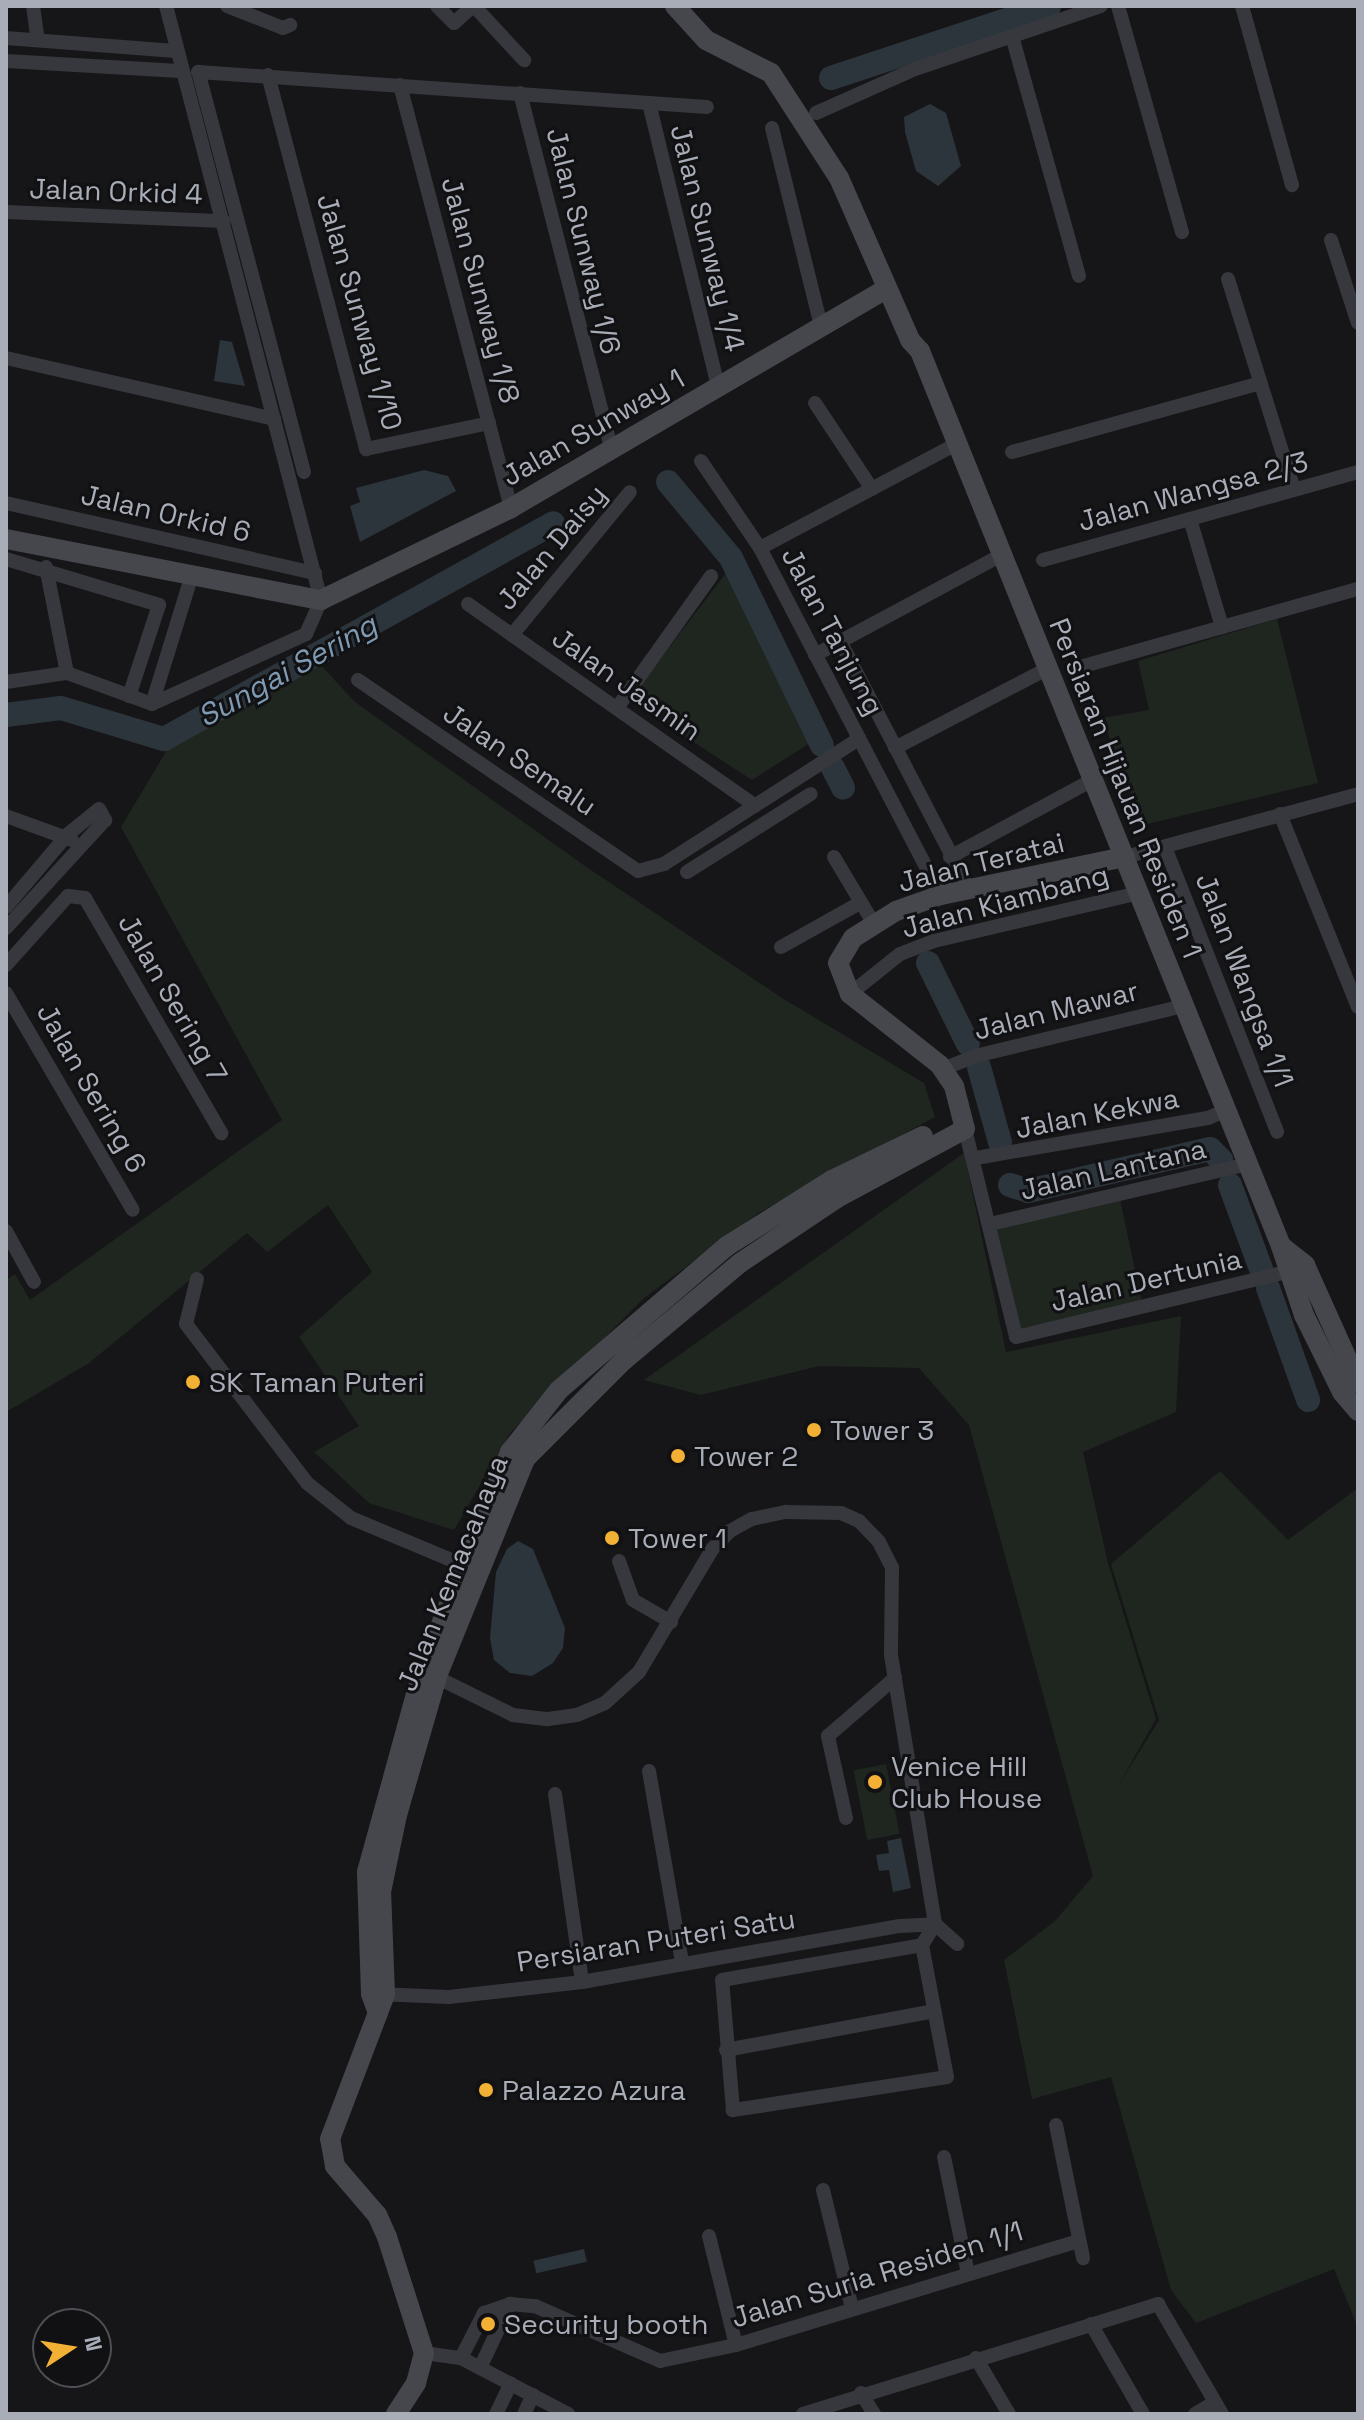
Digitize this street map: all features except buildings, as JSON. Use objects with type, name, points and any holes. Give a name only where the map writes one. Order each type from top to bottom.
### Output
[{"type":"street","points":[[33,6],[38,40]]},
{"type":"street","points":[[6,682],[67,673],[152,704],[306,634],[321,600],[224,221],[180,71],[166,6]]},
{"type":"street","points":[[227,6],[283,28],[290,25]]},
{"type":"street","points":[[437,6],[454,23],[474,6],[524,60]]},
{"type":"street","points":[[675,6],[706,40],[771,73],[816,113]]},
{"type":"street","points":[[688,6],[712,32],[773,61],[816,113],[887,288]]},
{"type":"street","points":[[816,113],[900,75],[1101,6]]},
{"type":"street","points":[[1118,6],[1182,232]]},
{"type":"street","points":[[1242,6],[1292,185]]},
{"type":"street","points":[[1012,36],[1079,276]]},
{"type":"street","points":[[6,38],[176,51]]},
{"type":"street","points":[[6,61],[180,71]]},
{"type":"street","points":[[304,472],[198,72],[707,107]]},
{"type":"street","points":[[771,73],[839,178],[887,288]]},
{"type":"street","name":"Jalan Sunway 1/10","points":[[268,75],[366,449],[489,423]]},
{"type":"street","name":"Jalan Sunway 1/8","points":[[400,85],[511,508]]},
{"type":"street","name":"Jalan Sunway 1/6","points":[[520,93],[611,448]]},
{"type":"street","name":"Jalan Sunway 1/4","points":[[649,103],[718,386]]},
{"type":"street","points":[[816,113],[814,129],[827,157]]},
{"type":"street","points":[[772,128],[821,326]]},
{"type":"street","name":"Jalan Orkid 4","points":[[6,212],[224,221]]},
{"type":"street","points":[[1331,240],[1358,323]]},
{"type":"street","points":[[1228,279],[1294,490]]},
{"type":"street","name":"Jalan Sunway 1","points":[[321,600],[511,508],[887,288]]},
{"type":"street","name":"Persiaran Hijauan Residen 1","points":[[887,288],[920,351],[958,443],[1281,1246],[1297,1270],[1352,1385],[1358,1411]]},
{"type":"street","points":[[6,358],[274,419]]},
{"type":"street","points":[[1012,452],[1261,383]]},
{"type":"street","points":[[815,403],[872,489]]},
{"type":"street","name":"Jalan Tanjung","points":[[941,895],[760,548],[958,443]]},
{"type":"street","points":[[701,461],[760,548]]},
{"type":"street","name":"Jalan Wangsa 2/3","points":[[1043,560],[1358,472]]},
{"type":"street","name":"Jalan Daisy","points":[[512,635],[630,492]]},
{"type":"street","name":"Jalan Orkid 6","points":[[6,503],[315,573]]},
{"type":"street","points":[[1190,519],[1222,627]]},
{"type":"street","points":[[6,539],[191,578],[321,600]]},
{"type":"street","points":[[815,655],[1003,554]]},
{"type":"street","points":[[85,581],[92,558]]},
{"type":"street","points":[[6,559],[46,567],[159,605],[129,696]]},
{"type":"street","points":[[46,567],[67,673]]},
{"type":"street","points":[[617,708],[711,576]]},
{"type":"street","points":[[152,704],[191,578]]},
{"type":"street","points":[[1080,667],[1358,589]]},
{"type":"street","name":"Jalan Jasmin","points":[[468,604],[755,806]]},
{"type":"street","points":[[840,641],[969,889]]},
{"type":"street","points":[[895,748],[1049,668]]},
{"type":"street","name":"Jalan Semalu","points":[[358,680],[638,871],[655,869],[755,806]]},
{"type":"street","points":[[755,806],[859,739]]},
{"type":"street","points":[[950,857],[1094,779]]},
{"type":"street","points":[[687,872],[811,794]]},
{"type":"street","points":[[1125,857],[1358,794]]},
{"type":"street","points":[[1280,814],[1358,1007]]},
{"type":"street","points":[[6,816],[73,840]]},
{"type":"street","points":[[6,907],[73,840]]},
{"type":"street","points":[[6,928],[73,840]]},
{"type":"street","name":"Jalan Wangsa 1/1","points":[[1165,847],[1277,1132]]},
{"type":"street","points":[[834,857],[874,924]]},
{"type":"street","name":"Jalan Teratai","points":[[850,994],[838,963],[853,938],[874,924],[941,895],[1125,857]]},
{"type":"street","name":"Jalan Kiambang","points":[[850,994],[900,954],[934,941],[1139,893]]},
{"type":"street","name":"Jalan Sering 7","points":[[6,965],[68,896],[77,894],[85,898],[221,1133]]},
{"type":"street","points":[[781,947],[860,903]]},
{"type":"street","name":"Jalan Sering 6","points":[[6,993],[133,1210]]},
{"type":"street","points":[[850,994],[943,1069],[976,1158],[990,1224]]},
{"type":"street","name":"Jalan Mawar","points":[[943,1069],[975,1056],[1183,1006]]},
{"type":"street","name":"Jalan Kekwa","points":[[976,1158],[1208,1118],[1227,1110]]},
{"type":"street","name":"Jalan Kemacahaya","points":[[424,2353],[377,2215],[329,2154],[330,2139],[378,2000],[381,1892],[430,1674],[510,1452],[559,1390],[727,1246],[832,1180],[964,1123]]},
{"type":"street","name":"Jalan Kemacahaya","points":[[470,1568],[525,1459],[624,1360],[740,1263],[837,1198],[964,1123]]},
{"type":"street","name":"Jalan Lantana","points":[[990,1224],[1248,1164]]},
{"type":"street","name":"Jalan Dertunia","points":[[990,1224],[1016,1337],[1297,1270]]},
{"type":"street","points":[[6,1231],[34,1282]]},
{"type":"street","points":[[197,1279],[186,1324],[307,1483],[351,1518],[470,1568]]},
{"type":"street","points":[[430,1674],[513,1715],[548,1719],[577,1715],[605,1703],[639,1672],[713,1548],[730,1531],[752,1519],[786,1512],[841,1513],[859,1521],[879,1542],[892,1568],[895,1678],[935,1924],[957,1944]]},
{"type":"street","points":[[619,1561],[633,1600],[671,1622]]},
{"type":"street","points":[[846,1818],[828,1736],[895,1678]]},
{"type":"street","points":[[649,1771],[682,1963]]},
{"type":"street","points":[[555,1794],[582,1982]]},
{"type":"street","points":[[922,1945],[727,1977],[721,1986],[733,2110],[947,2077],[922,1945],[935,1924]]},
{"type":"street","name":"Persiaran Puteri Satu","points":[[378,2000],[449,1997],[582,1982],[682,1963],[935,1924]]},
{"type":"street","points":[[726,2050],[934,2011]]},
{"type":"street","points":[[1056,2125],[1083,2258]]},
{"type":"street","points":[[944,2157],[968,2274]]},
{"type":"street","points":[[823,2190],[852,2308]]},
{"type":"street","points":[[709,2236],[736,2345]]},
{"type":"street","name":"Jalan Suria Residen 1/1","points":[[510,2304],[535,2306],[660,2361],[736,2345],[1079,2241]]},
{"type":"street","points":[[461,2358],[484,2313],[510,2304]]},
{"type":"street","points":[[480,2368],[510,2304]]},
{"type":"street","points":[[803,2414],[861,2393],[1158,2304],[1219,2408],[1195,2414]]},
{"type":"street","points":[[1091,2324],[1143,2414]]},
{"type":"street","points":[[396,2414],[416,2383],[424,2353],[461,2358],[568,2414]]},
{"type":"street","points":[[976,2358],[1009,2414]]},
{"type":"street","points":[[496,2414],[511,2383]]},
{"type":"street","points":[[861,2393],[874,2414]]},
{"type":"street","points":[[524,2414],[533,2395]]},
{"type":"shaded area","points":[[930,104],[946,113],[961,166],[938,186],[916,171],[905,132],[904,117]]},
{"type":"shaded area","points":[[220,340],[232,342],[245,386],[214,381]]},
{"type":"shaded area","points":[[424,470],[448,476],[456,491],[360,542],[350,506],[360,502],[356,488]]},
{"type":"shaded area","points":[[729,569],[813,741],[752,780],[629,700]]},
{"type":"shaded area","points":[[1277,619],[1318,783],[1143,825],[1102,718],[1149,710],[1138,661]]},
{"type":"shaded area","points":[[317,661],[355,702],[585,866],[782,998],[924,1083],[935,1117],[760,1212],[644,1298],[510,1433],[454,1530],[369,1503],[314,1452],[359,1426],[299,1337],[372,1272],[328,1205],[267,1252],[247,1233],[89,1363],[6,1412],[6,1280],[15,1274],[30,1300],[282,1120],[121,827],[170,745]]},
{"type":"shaded area","points":[[964,1153],[1006,1352],[1181,1316],[1176,1412],[1083,1452],[1108,1563],[1156,1719],[1118,1786],[1159,1720],[1111,1564],[1220,1471],[1288,1540],[1358,1488],[1358,2328],[1334,2269],[1196,2323],[1171,2290],[1111,2077],[1032,2099],[1004,1960],[1055,1921],[1093,1876],[969,1425],[919,1368],[819,1366],[701,1395],[644,1380]]},
{"type":"shaded area","points":[[1120,1199],[1142,1303],[1018,1329],[996,1225]]},
{"type":"shaded area","points":[[518,1541],[533,1549],[565,1628],[563,1648],[553,1663],[532,1676],[510,1673],[494,1660],[490,1638],[496,1572],[507,1549]]},
{"type":"shaded area","points":[[886,1764],[900,1834],[867,1840],[854,1770]]},
{"type":"shaded area","points":[[901,1838],[911,1888],[893,1892],[889,1870],[879,1871],[876,1855],[889,1853],[887,1841]]},
{"type":"shaded area","points":[[584,2249],[587,2262],[536,2273],[533,2261]]},
{"type":"waterway","name":"Sungai Sering","points":[[831,78],[1049,6]]},
{"type":"waterway","points":[[668,482],[731,558],[822,745]]},
{"type":"waterway","name":"Sungai Sering","points":[[6,715],[61,708],[164,739],[553,523]]},
{"type":"waterway","points":[[833,768],[843,788]]},
{"type":"waterway","points":[[928,963],[968,1044]]},
{"type":"waterway","points":[[979,1067],[1000,1142]]},
{"type":"waterway","points":[[1010,1185],[1028,1191],[1210,1149],[1221,1160]]},
{"type":"waterway","points":[[1230,1185],[1263,1274]]},
{"type":"waterway","points":[[1268,1288],[1308,1400]]},
{"type":"place","name":"SK Taman Puteri","points":[[193,1382]]},
{"type":"place","name":"Tower 3","points":[[814,1430]]},
{"type":"place","name":"Tower 2","points":[[678,1456]]},
{"type":"place","name":"Tower 1","points":[[612,1538]]},
{"type":"place","name":"Venice Hill Club House","points":[[875,1782]]},
{"type":"place","name":"Palazzo Azura","points":[[486,2090]]},
{"type":"place","name":"Security booth","points":[[488,2324]]}]
